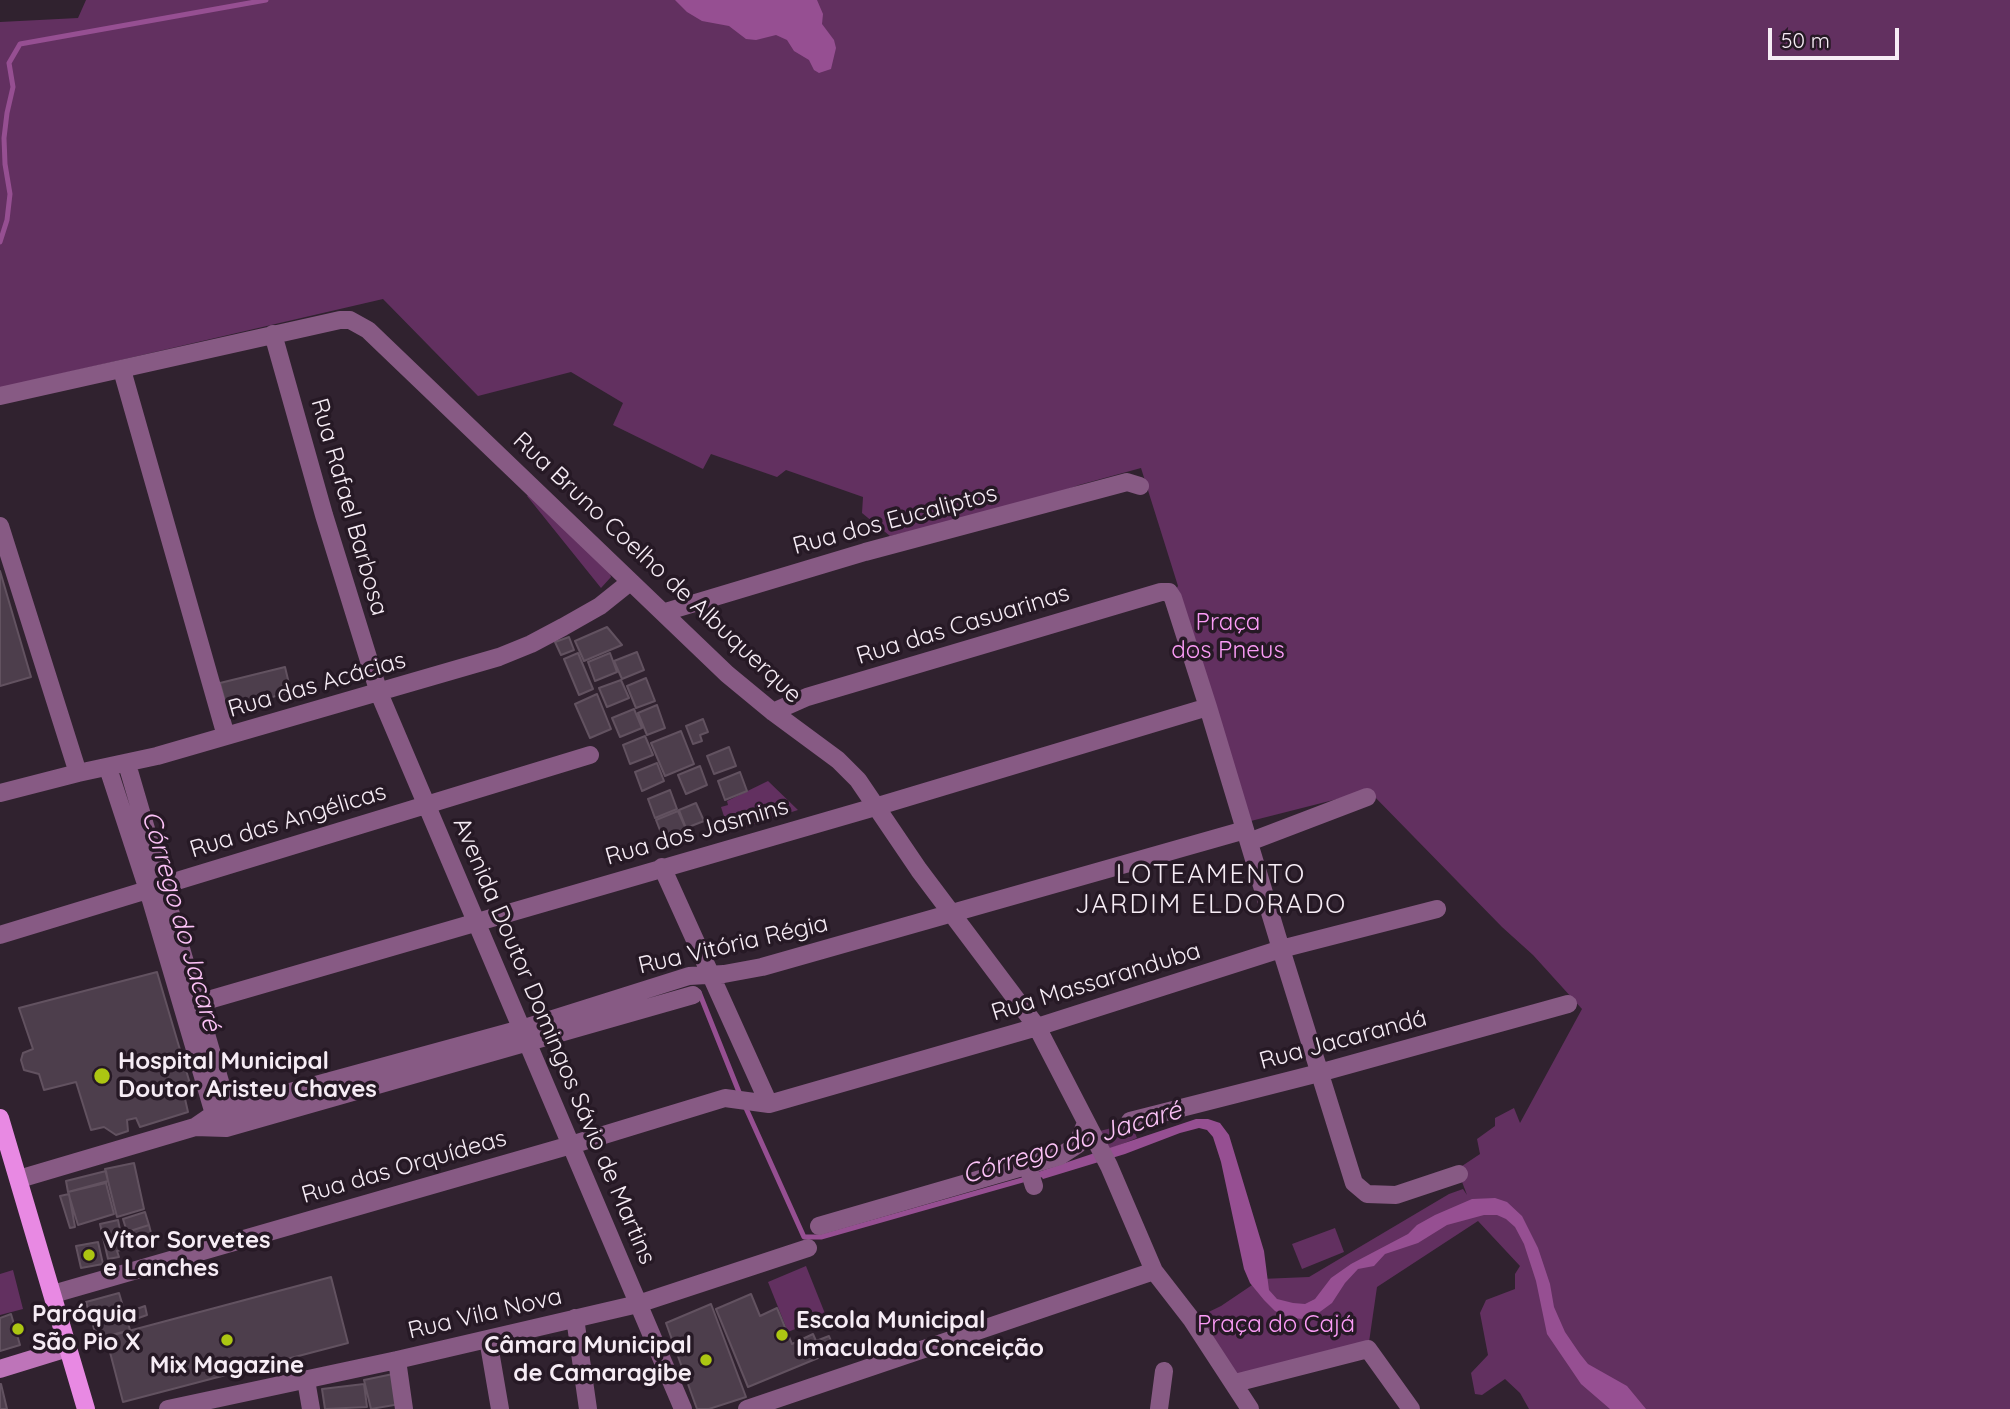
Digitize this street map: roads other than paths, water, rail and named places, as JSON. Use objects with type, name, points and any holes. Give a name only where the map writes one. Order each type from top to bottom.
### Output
[{"type":"main road","points":[[0,1118],[86,1409]]},
{"type":"street","name":"Rua Bruno Coelho de Albuquerque","points":[[0,396],[340,320],[359,324],[630,582],[665,612],[727,674],[838,760],[858,780],[952,914],[1037,1027],[1109,1166],[1154,1271],[1192,1320],[1250,1409]]},
{"type":"street","name":"Rua Rafael Barbosa","points":[[273,334],[324,515],[379,693]]},
{"type":"street","points":[[122,370],[226,736]]},
{"type":"street","name":"Rua dos Eucaliptos","points":[[665,612],[865,552],[1127,482],[1140,485]]},
{"type":"street","points":[[0,526],[78,773]]},
{"type":"street","name":"Rua das Acácias","points":[[0,793],[78,773],[127,764],[499,657],[531,645],[600,606],[630,582]]},
{"type":"street","name":"Rua das Casuarinas","points":[[773,712],[807,697],[1161,592],[1169,592],[1173,598],[1208,707]]},
{"type":"street","name":"Avenida Doutor Domingos Sávio de Martins","points":[[379,693],[683,1409]]},
{"type":"street","points":[[1208,707],[1280,949],[1354,1183],[1367,1194],[1396,1195],[1459,1174]]},
{"type":"street","name":"Rua dos Jasmins","points":[[198,1003],[875,807],[1208,707]]},
{"type":"street","name":"Rua das Angélicas","points":[[0,935],[590,755]]},
{"type":"street","points":[[127,764],[156,888],[222,1117]]},
{"type":"street","points":[[108,768],[198,1003],[222,1117]]},
{"type":"street","name":"Rua Vitória Régia","points":[[524,1036],[689,976],[724,974],[762,967],[1247,836],[1367,797]]},
{"type":"street","points":[[662,867],[766,1104]]},
{"type":"street","name":"Rua Massaranduba","points":[[766,1104],[1037,1027],[1280,949],[1437,909]]},
{"type":"street","name":"Rua Vitória Régia","points":[[19,1179],[222,1117],[524,1036],[693,995]]},
{"type":"street","name":"Rua Jacarandá","points":[[1130,1121],[1319,1073],[1568,1004]]},
{"type":"street","name":"Rua das Orquídeas","points":[[52,1294],[571,1145],[724,1098],[766,1104]]},
{"type":"street","points":[[819,1226],[1031,1175],[1069,1152],[1077,1145],[1088,1127]]},
{"type":"street","name":"Rua Vila Nova","points":[[167,1409],[213,1404],[638,1304],[808,1248]]},
{"type":"street","points":[[747,1409],[1154,1271]]},
{"type":"street","points":[[575,1318],[588,1409]]},
{"type":"street","points":[[488,1339],[500,1409]]},
{"type":"street","points":[[0,1369],[68,1349]]},
{"type":"street","points":[[1235,1383],[1368,1349],[1411,1409]]},
{"type":"street","points":[[397,1360],[404,1409]]},
{"type":"street","points":[[1159,1409],[1164,1371]]},
{"type":"street","points":[[306,1380],[311,1409]]},
{"type":"waterway","name":"Córrego do Jacaré","points":[[0,242],[7,220],[10,194],[4,138],[13,87],[9,63],[20,44],[266,0]]},
{"type":"waterway","name":"Córrego do Jacaré","points":[[699,992],[741,1097]]},
{"type":"waterway","name":"Córrego do Jacaré","points":[[745,1106],[804,1237],[821,1237],[1047,1173]]},
{"type":"place","name":"Hospital Municipal Doutor Aristeu Chaves","points":[[102,1076]]},
{"type":"place","name":"Vítor Sorvetes e Lanches","points":[[89,1255]]},
{"type":"place","name":"Paróquia São Pio X","points":[[18,1329]]},
{"type":"place","name":"Escola Municipal Imaculada Conceição","points":[[782,1335]]},
{"type":"place","name":"Mix Magazine","points":[[227,1340]]},
{"type":"place","name":"Câmara Municipal de Camaragibe","points":[[706,1360]]},
{"type":"district","name":"LOTEAMENTO JARDIM ELDORADO","points":[[1211,890]]},
{"type":"park label","name":"Praça dos Pneus","points":[[1228,637]]},
{"type":"park label","name":"Praça do Cajá","points":[[1276,1325]]}]
